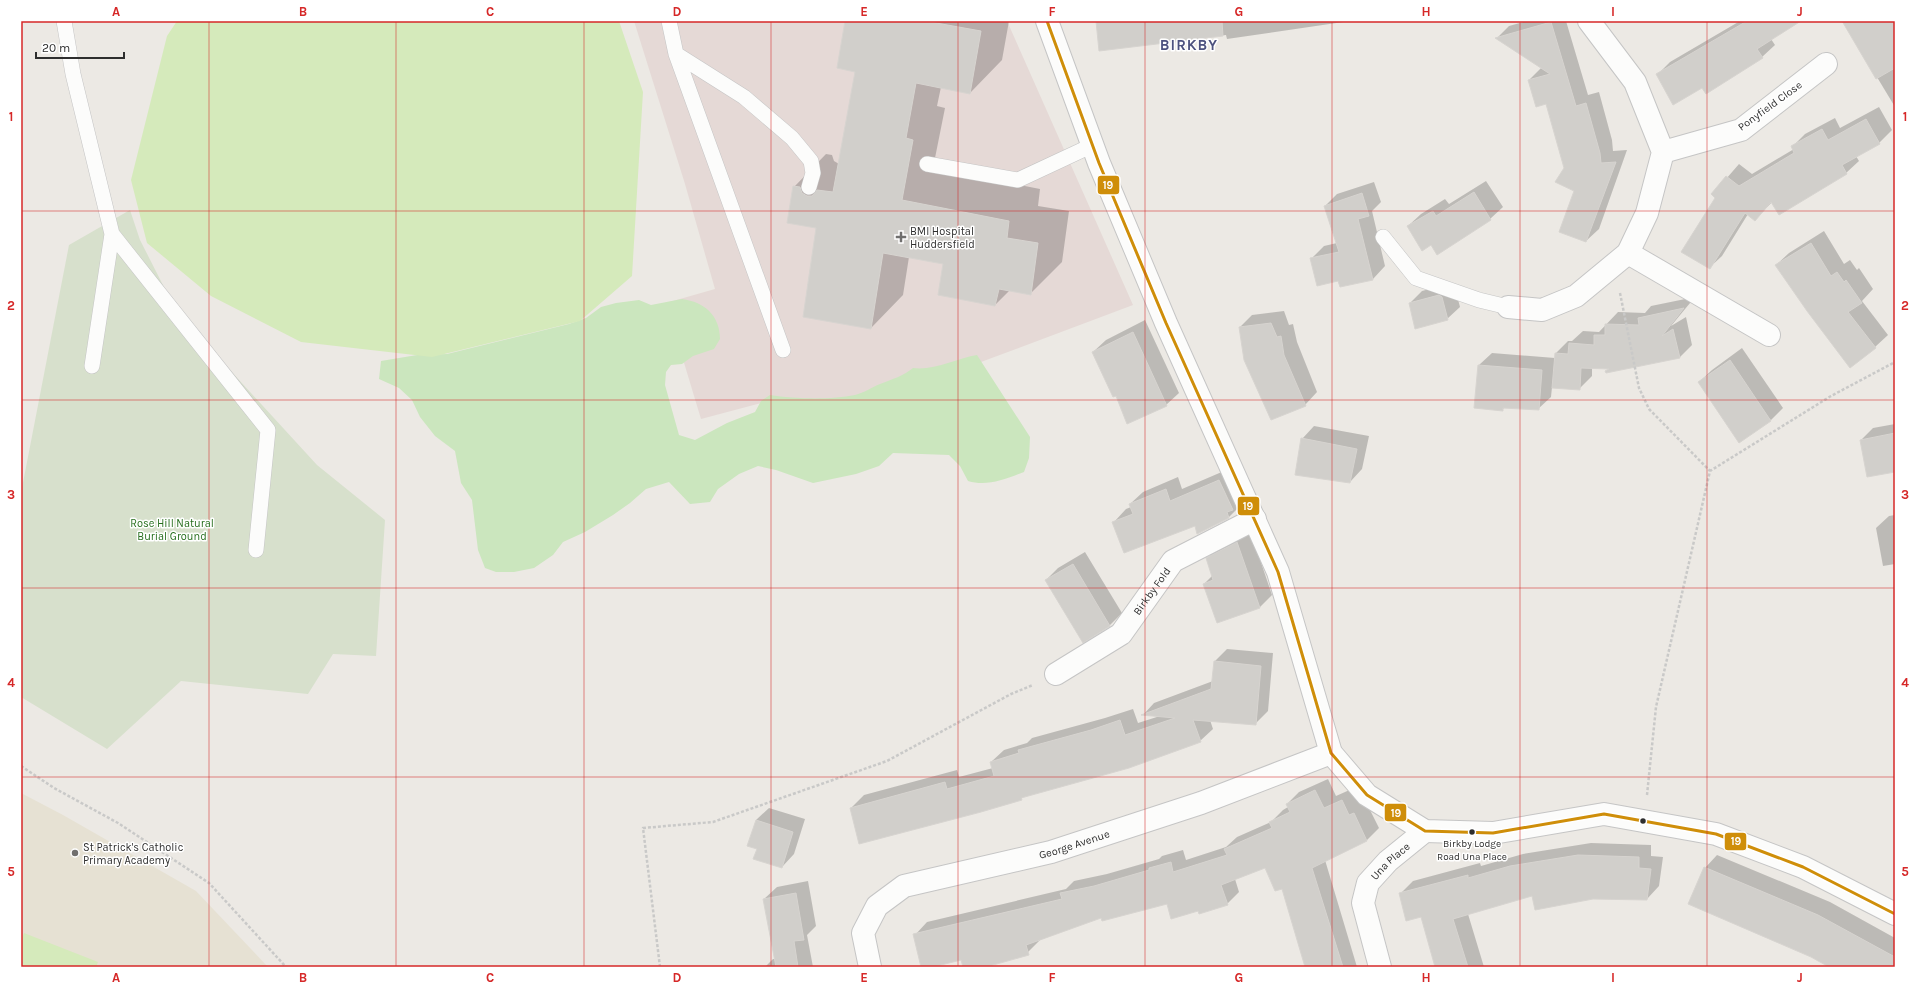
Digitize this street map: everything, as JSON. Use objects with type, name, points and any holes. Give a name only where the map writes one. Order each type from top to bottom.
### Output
[{"type":"street","points":[[1047,21],[1093,146],[1166,323],[1278,572],[1331,753],[1368,795],[1425,830],[1493,834],[1604,814],[1716,834],[1803,867],[1895,914]]},
{"type":"street","points":[[1508,307],[1542,310],[1576,296],[1628,253],[1647,213],[1663,152],[1635,82],[1589,21]]},
{"type":"street","name":"Ponyfield Close","points":[[1663,152],[1741,130],[1826,64]]},
{"type":"street","points":[[1628,253],[1769,336]]},
{"type":"street","name":"Birkby Fold","points":[[1056,674],[1121,634],[1174,561],[1255,519]]},
{"type":"street","name":"George Avenue","points":[[870,967],[863,933],[876,906],[904,886],[1051,852],[1200,803],[1331,753]]},
{"type":"street","name":"Una Place","points":[[1380,967],[1362,903],[1368,883],[1388,861],[1425,830]]},
{"type":"lane","points":[[64,21],[73,74],[112,234],[92,366]]},
{"type":"lane","points":[[669,21],[676,54],[783,350]]},
{"type":"lane","points":[[676,54],[744,96],[792,138],[811,161],[812,173],[809,187]]},
{"type":"lane","points":[[927,164],[1018,180],[1093,146]]},
{"type":"lane","points":[[112,234],[268,430],[256,550]]},
{"type":"lane","points":[[1384,237],[1416,278],[1479,300],[1508,307]]},
{"type":"path","points":[[1604,273],[1618,286],[1639,388],[1649,409],[1710,471]]},
{"type":"path","points":[[1644,821],[1656,707],[1710,471],[1831,396],[1895,362]]},
{"type":"path","points":[[660,967],[643,828],[713,822],[766,805],[887,761],[1011,694],[1056,674]]},
{"type":"path","points":[[21,766],[54,788],[118,823],[209,883],[286,967]]},
{"type":"shaded area","name":"BMI Hospital Huddersfield","points":[[634,21],[1007,21],[1133,305],[981,362],[797,426],[784,397],[701,419],[666,303],[715,289],[685,184]]},
{"type":"shaded area","name":"St Patrick's Catholic Primary Academy","points":[[21,793],[63,815],[196,891],[268,967],[21,967]]},
{"type":"green space","points":[[177,21],[619,21],[643,92],[632,276],[580,321],[432,357],[301,342],[211,296],[147,243],[131,180],[167,36]]},
{"type":"green space","name":"Rose Hill Natural Burial Ground","points":[[130,210],[140,240],[166,291],[219,358],[317,465],[385,520],[376,656],[333,654],[308,694],[181,681],[107,749],[21,697],[21,493],[69,245]]},
{"type":"green space","points":[[682,299],[698,303],[710,312],[717,323],[720,339],[714,349],[693,356],[682,364],[671,365],[666,372],[665,385],[679,435],[695,440],[727,423],[755,412],[761,401],[770,395],[813,398],[845,397],[862,393],[877,385],[898,377],[913,368],[929,368],[977,355],[1030,437],[1029,458],[1024,472],[989,483],[975,483],[968,481],[960,466],[949,455],[893,453],[879,466],[856,474],[813,483],[776,470],[758,466],[739,474],[718,489],[710,502],[690,504],[669,482],[646,489],[613,515],[585,532],[563,542],[553,555],[534,568],[514,572],[496,572],[485,568],[478,550],[472,500],[461,483],[455,451],[435,436],[420,417],[412,400],[399,388],[379,379],[381,361],[417,355],[447,354],[569,324],[586,318],[601,307],[616,303],[639,300],[651,305]]},
{"type":"green space","points":[[24,933],[98,962],[96,967],[21,967],[21,940]]},
{"type":"building","points":[[845,21],[925,21],[981,31],[970,94],[916,83],[906,138],[913,140],[902,200],[1009,221],[1007,238],[1038,243],[1031,295],[999,289],[995,306],[938,295],[943,264],[883,253],[871,329],[803,317],[816,228],[787,223],[793,186],[800,187],[802,193],[807,196],[812,196],[817,190],[833,192],[855,72],[837,68]]},
{"type":"building","points":[[1096,21],[1222,21],[1223,36],[1099,51]]},
{"type":"building","points":[[1747,21],[1801,21],[1757,49],[1763,58],[1706,94],[1702,88],[1673,105],[1656,74]]},
{"type":"building","points":[[1842,21],[1895,21],[1895,68],[1876,79]]},
{"type":"building","points":[[1551,22],[1576,106],[1586,103],[1600,153],[1601,163],[1616,162],[1586,242],[1559,232],[1574,191],[1555,182],[1564,168],[1546,104],[1536,107],[1528,80],[1550,74],[1495,38]]},
{"type":"building","points":[[1866,119],[1880,144],[1842,165],[1847,174],[1779,215],[1771,202],[1755,221],[1745,213],[1710,269],[1681,252],[1715,198],[1711,194],[1726,176],[1739,186],[1794,153],[1791,146],[1822,129],[1828,140]]},
{"type":"building","points":[[1474,192],[1491,220],[1437,255],[1431,245],[1422,251],[1407,226],[1433,211],[1436,216]]},
{"type":"building","points":[[1362,193],[1369,216],[1358,219],[1373,280],[1340,287],[1338,281],[1317,286],[1310,258],[1339,252],[1324,206]]},
{"type":"building","points":[[1811,243],[1831,276],[1837,272],[1844,282],[1846,280],[1862,303],[1848,312],[1876,348],[1850,368],[1807,311],[1775,265]]},
{"type":"building","points":[[1439,295],[1442,297],[1448,320],[1415,329],[1409,303]]},
{"type":"building","points":[[1684,308],[1662,336],[1673,329],[1680,358],[1606,373],[1605,371],[1609,369],[1581,368],[1580,390],[1552,388],[1555,353],[1568,354],[1569,343],[1594,345],[1594,335],[1605,335],[1605,324],[1639,325],[1638,318]]},
{"type":"building","points":[[1271,323],[1277,337],[1281,336],[1284,355],[1306,406],[1271,420],[1244,360],[1239,327]]},
{"type":"building","points":[[1133,332],[1167,406],[1127,424],[1116,396],[1113,397],[1092,352]]},
{"type":"building","points":[[1730,360],[1771,421],[1739,443],[1698,382]]},
{"type":"building","points":[[1478,365],[1542,370],[1539,410],[1503,408],[1503,411],[1474,408]]},
{"type":"building","points":[[1895,433],[1895,472],[1867,477],[1860,440]]},
{"type":"building","points":[[1301,438],[1357,449],[1350,483],[1295,475]]},
{"type":"building","points":[[1219,480],[1233,510],[1227,512],[1229,518],[1197,534],[1195,526],[1124,553],[1112,522],[1133,514],[1129,504],[1166,489],[1170,501]]},
{"type":"building","points":[[1237,542],[1260,608],[1217,623],[1203,584],[1213,580],[1206,558]]},
{"type":"building","points":[[1073,564],[1110,626],[1083,643],[1045,580]]},
{"type":"building","points":[[1214,661],[1261,666],[1256,725],[1193,720],[1201,742],[1129,768],[1021,798],[1022,800],[859,844],[850,808],[945,782],[947,789],[994,776],[990,762],[1019,753],[1018,750],[1091,730],[1120,720],[1125,735],[1175,718],[1141,715],[1211,689]]},
{"type":"building","points":[[1315,790],[1324,808],[1342,800],[1349,815],[1354,813],[1367,841],[1312,868],[1343,967],[1305,967],[1282,889],[1275,891],[1265,868],[1221,885],[1228,905],[1199,914],[1198,911],[1171,919],[1167,904],[1102,921],[1101,918],[1026,945],[1029,955],[986,967],[963,967],[961,960],[933,967],[921,967],[913,934],[1062,899],[1060,893],[1094,886],[1171,862],[1173,872],[1227,855],[1224,849],[1272,828],[1269,822],[1290,812],[1286,804]]},
{"type":"building","points":[[756,820],[793,832],[782,868],[753,859],[757,849],[747,846]]},
{"type":"building","points":[[1578,855],[1639,857],[1639,868],[1651,869],[1647,900],[1593,899],[1535,910],[1532,896],[1453,919],[1468,967],[1435,967],[1421,917],[1406,921],[1399,893],[1468,875],[1468,878],[1510,866]]},
{"type":"building","points":[[1704,867],[1818,915],[1895,957],[1895,967],[1829,967],[1811,957],[1688,904]]},
{"type":"building","points":[[796,893],[804,940],[794,941],[798,967],[776,967],[763,899]]},
{"type":"transit line","name":"19","points":[[1047,21],[1099,163],[1166,323],[1278,572],[1331,753],[1367,795],[1425,831],[1493,833],[1604,814],[1716,834],[1803,867],[1895,914]]},
{"type":"place","name":"BMI Hospital Huddersfield","points":[[901,237]]},
{"type":"place","name":"Birkby Lodge Road Una Place","points":[[1472,832]]},
{"type":"place","name":"St Patrick's Catholic Primary Academy","points":[[75,853]]},
{"type":"district","name":"BIRKBY","points":[[1189,45]]}]
